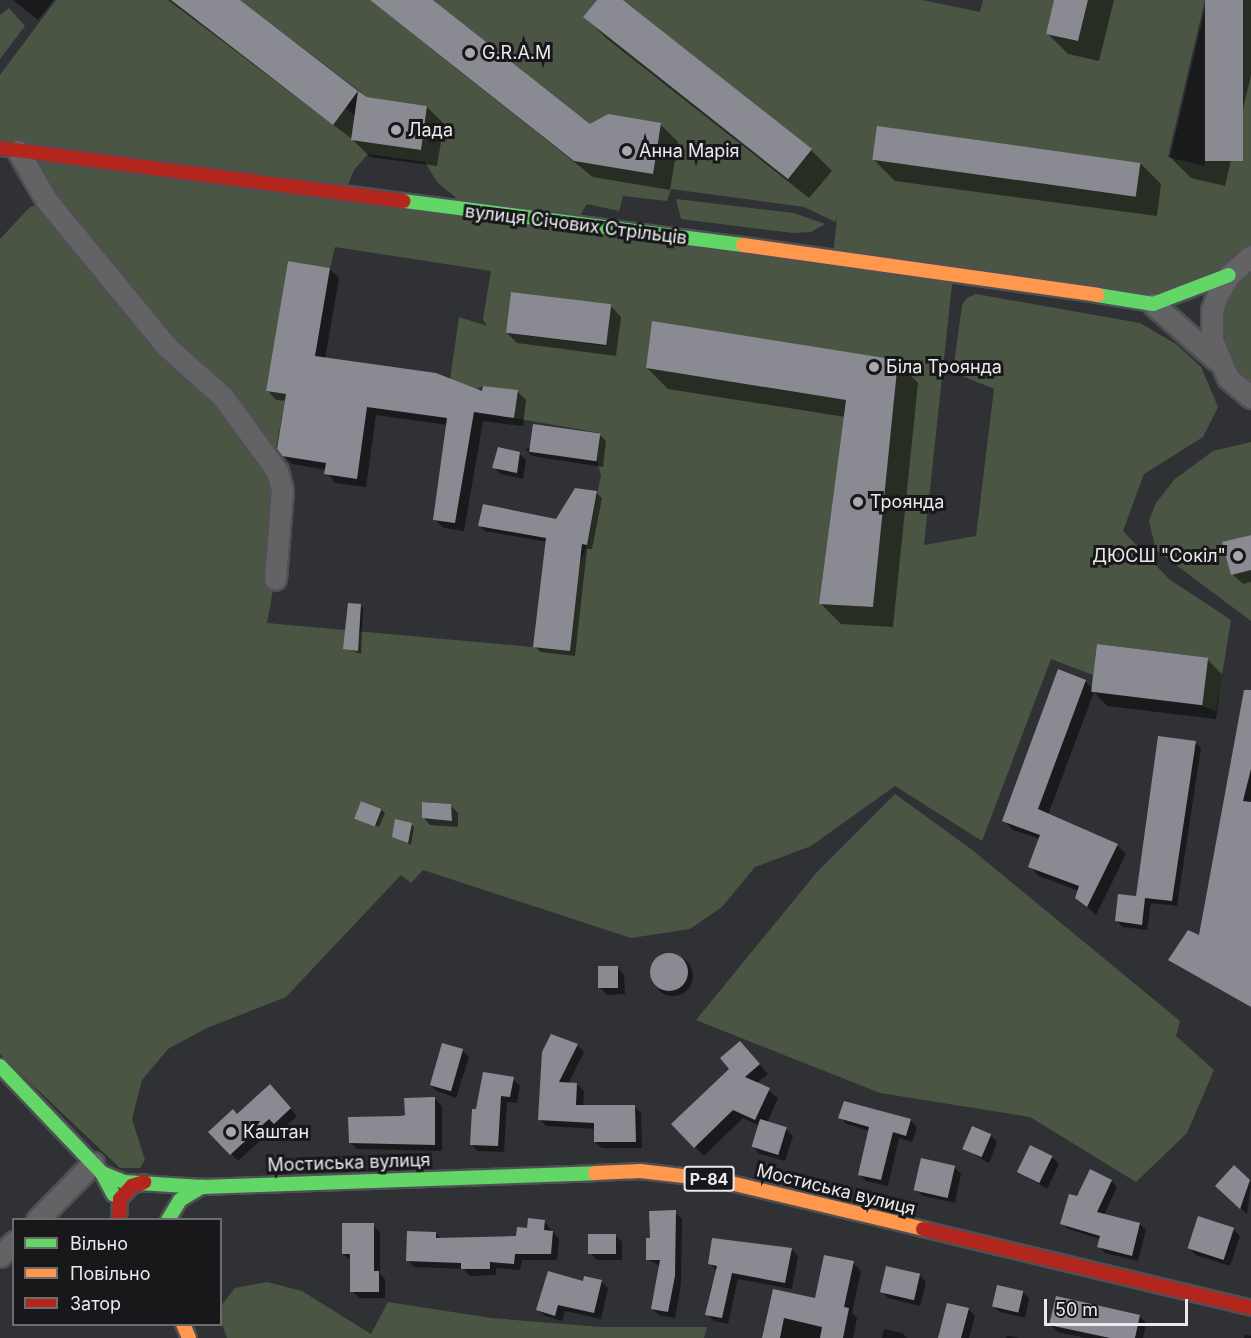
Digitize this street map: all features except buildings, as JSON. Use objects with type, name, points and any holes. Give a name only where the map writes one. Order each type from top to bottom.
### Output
[{"type":"main road","name":"вулиця Січових Стрільців","points":[[9,149],[942,271],[1153,304],[1229,275]]},
{"type":"main road","points":[[0,1066],[98,1168],[118,1214]]},
{"type":"main road","name":"Мостиська вулиця","points":[[98,1168],[124,1182],[202,1187],[618,1172],[718,1180],[1251,1308]]},
{"type":"main road","points":[[118,1214],[125,1192],[148,1182],[165,1189],[171,1204],[171,1214]]},
{"type":"main road","points":[[171,1214],[202,1187]]},
{"type":"street","points":[[9,149],[47,201],[166,346],[223,397],[277,471],[282,490],[275,579]]},
{"type":"street","points":[[1223,369],[1212,340],[1212,310],[1229,275],[1251,256]]},
{"type":"street","points":[[1153,304],[1251,398]]},
{"type":"street","points":[[38,1218],[98,1168]]},
{"type":"street","points":[[0,1256],[12,1244]]},
{"type":"green space","points":[[56,0],[171,0],[333,124],[345,108],[355,116],[352,140],[420,150],[427,106],[367,97],[240,0],[370,0],[590,124],[433,0],[597,0],[583,17],[811,149],[623,0],[922,0],[980,12],[983,0],[1054,0],[1046,34],[1078,41],[1088,0],[1205,0],[1168,157],[1204,166],[1243,0],[1251,0],[1251,256],[1153,304],[953,275],[924,545],[976,536],[994,389],[953,372],[962,305],[967,298],[976,294],[1140,323],[1176,344],[1201,367],[1218,407],[1203,437],[1144,474],[1123,531],[1169,579],[1231,620],[1216,711],[1202,706],[1208,658],[1097,644],[1093,675],[1051,659],[982,841],[895,786],[811,846],[755,867],[722,907],[690,929],[631,938],[423,870],[411,883],[401,875],[286,997],[207,1028],[168,1049],[142,1080],[132,1119],[145,1160],[140,1168],[120,1168],[0,1054],[0,239],[30,207],[47,202],[0,148],[0,75]],"holes":[[[368,154],[425,162],[437,182],[472,211],[344,194],[354,170]],[[671,189],[804,207],[836,222],[838,209],[833,257],[575,224],[587,204],[619,211],[623,196],[667,201]],[[335,247],[491,271],[483,319],[487,326],[459,317],[450,380],[476,389],[483,386],[517,390],[514,418],[600,433],[597,461],[601,475],[587,545],[579,566],[533,647],[267,623],[275,579],[275,455],[286,394],[266,391],[288,261],[330,268]],[[511,292],[611,305],[606,346],[506,333]],[[652,322],[897,360],[873,607],[819,604],[846,400],[646,368]],[[362,801],[382,809],[376,825],[355,819]],[[423,802],[451,804],[452,821],[422,818]]]},
{"type":"green space","points":[[9,8],[25,26],[0,59],[0,15]]},
{"type":"green space","points":[[676,199],[794,213],[825,224],[811,232],[793,233],[681,219]]},
{"type":"green space","points":[[1251,269],[1251,382],[1237,369],[1227,349],[1222,317],[1236,285]]},
{"type":"green space","points":[[1251,442],[1251,535],[1223,542],[1231,574],[1251,570],[1251,621],[1156,550],[1149,521],[1156,503],[1175,479],[1213,451]]},
{"type":"green space","points":[[895,794],[971,849],[1180,1021],[1176,1036],[1214,1070],[1187,1133],[1136,1182],[1030,1117],[880,1093],[696,1020],[817,872]]},
{"type":"green space","points":[[267,1282],[302,1291],[371,1334],[388,1302],[491,1318],[601,1327],[707,1327],[704,1338],[227,1338],[222,1324],[222,1305],[235,1288]]},
{"type":"traffic: fast","points":[[404,201],[743,245]]},
{"type":"traffic: fast","points":[[1097,295],[1153,304],[1229,275]]},
{"type":"traffic: fast","points":[[0,1066],[102,1173],[113,1194]]},
{"type":"traffic: fast","points":[[102,1173],[124,1182],[202,1187],[595,1173]]},
{"type":"traffic: fast","points":[[169,1218],[180,1200],[202,1187]]},
{"type":"traffic: slow","points":[[743,245],[1097,295]]},
{"type":"traffic: slow","points":[[595,1173],[640,1171],[718,1180],[923,1229]]},
{"type":"traffic: slow","points":[[184,1326],[189,1338]]},
{"type":"traffic: jam","points":[[0,148],[404,201]]},
{"type":"traffic: jam","points":[[119,1218],[120,1199],[132,1186],[144,1182]]},
{"type":"traffic: jam","points":[[923,1229],[1251,1308]]},
{"type":"place","name":"G.R.A.M","points":[[470,53]]},
{"type":"place","name":"Лада","points":[[396,130]]},
{"type":"place","name":"Анна Марія","points":[[627,151]]},
{"type":"place","name":"Біла Троянда","points":[[874,367]]},
{"type":"place","name":"Троянда","points":[[858,502]]},
{"type":"place","name":"ДЮСШ \"Сокіл\"","points":[[1238,556]]},
{"type":"place","name":"Каштан","points":[[231,1132]]}]
